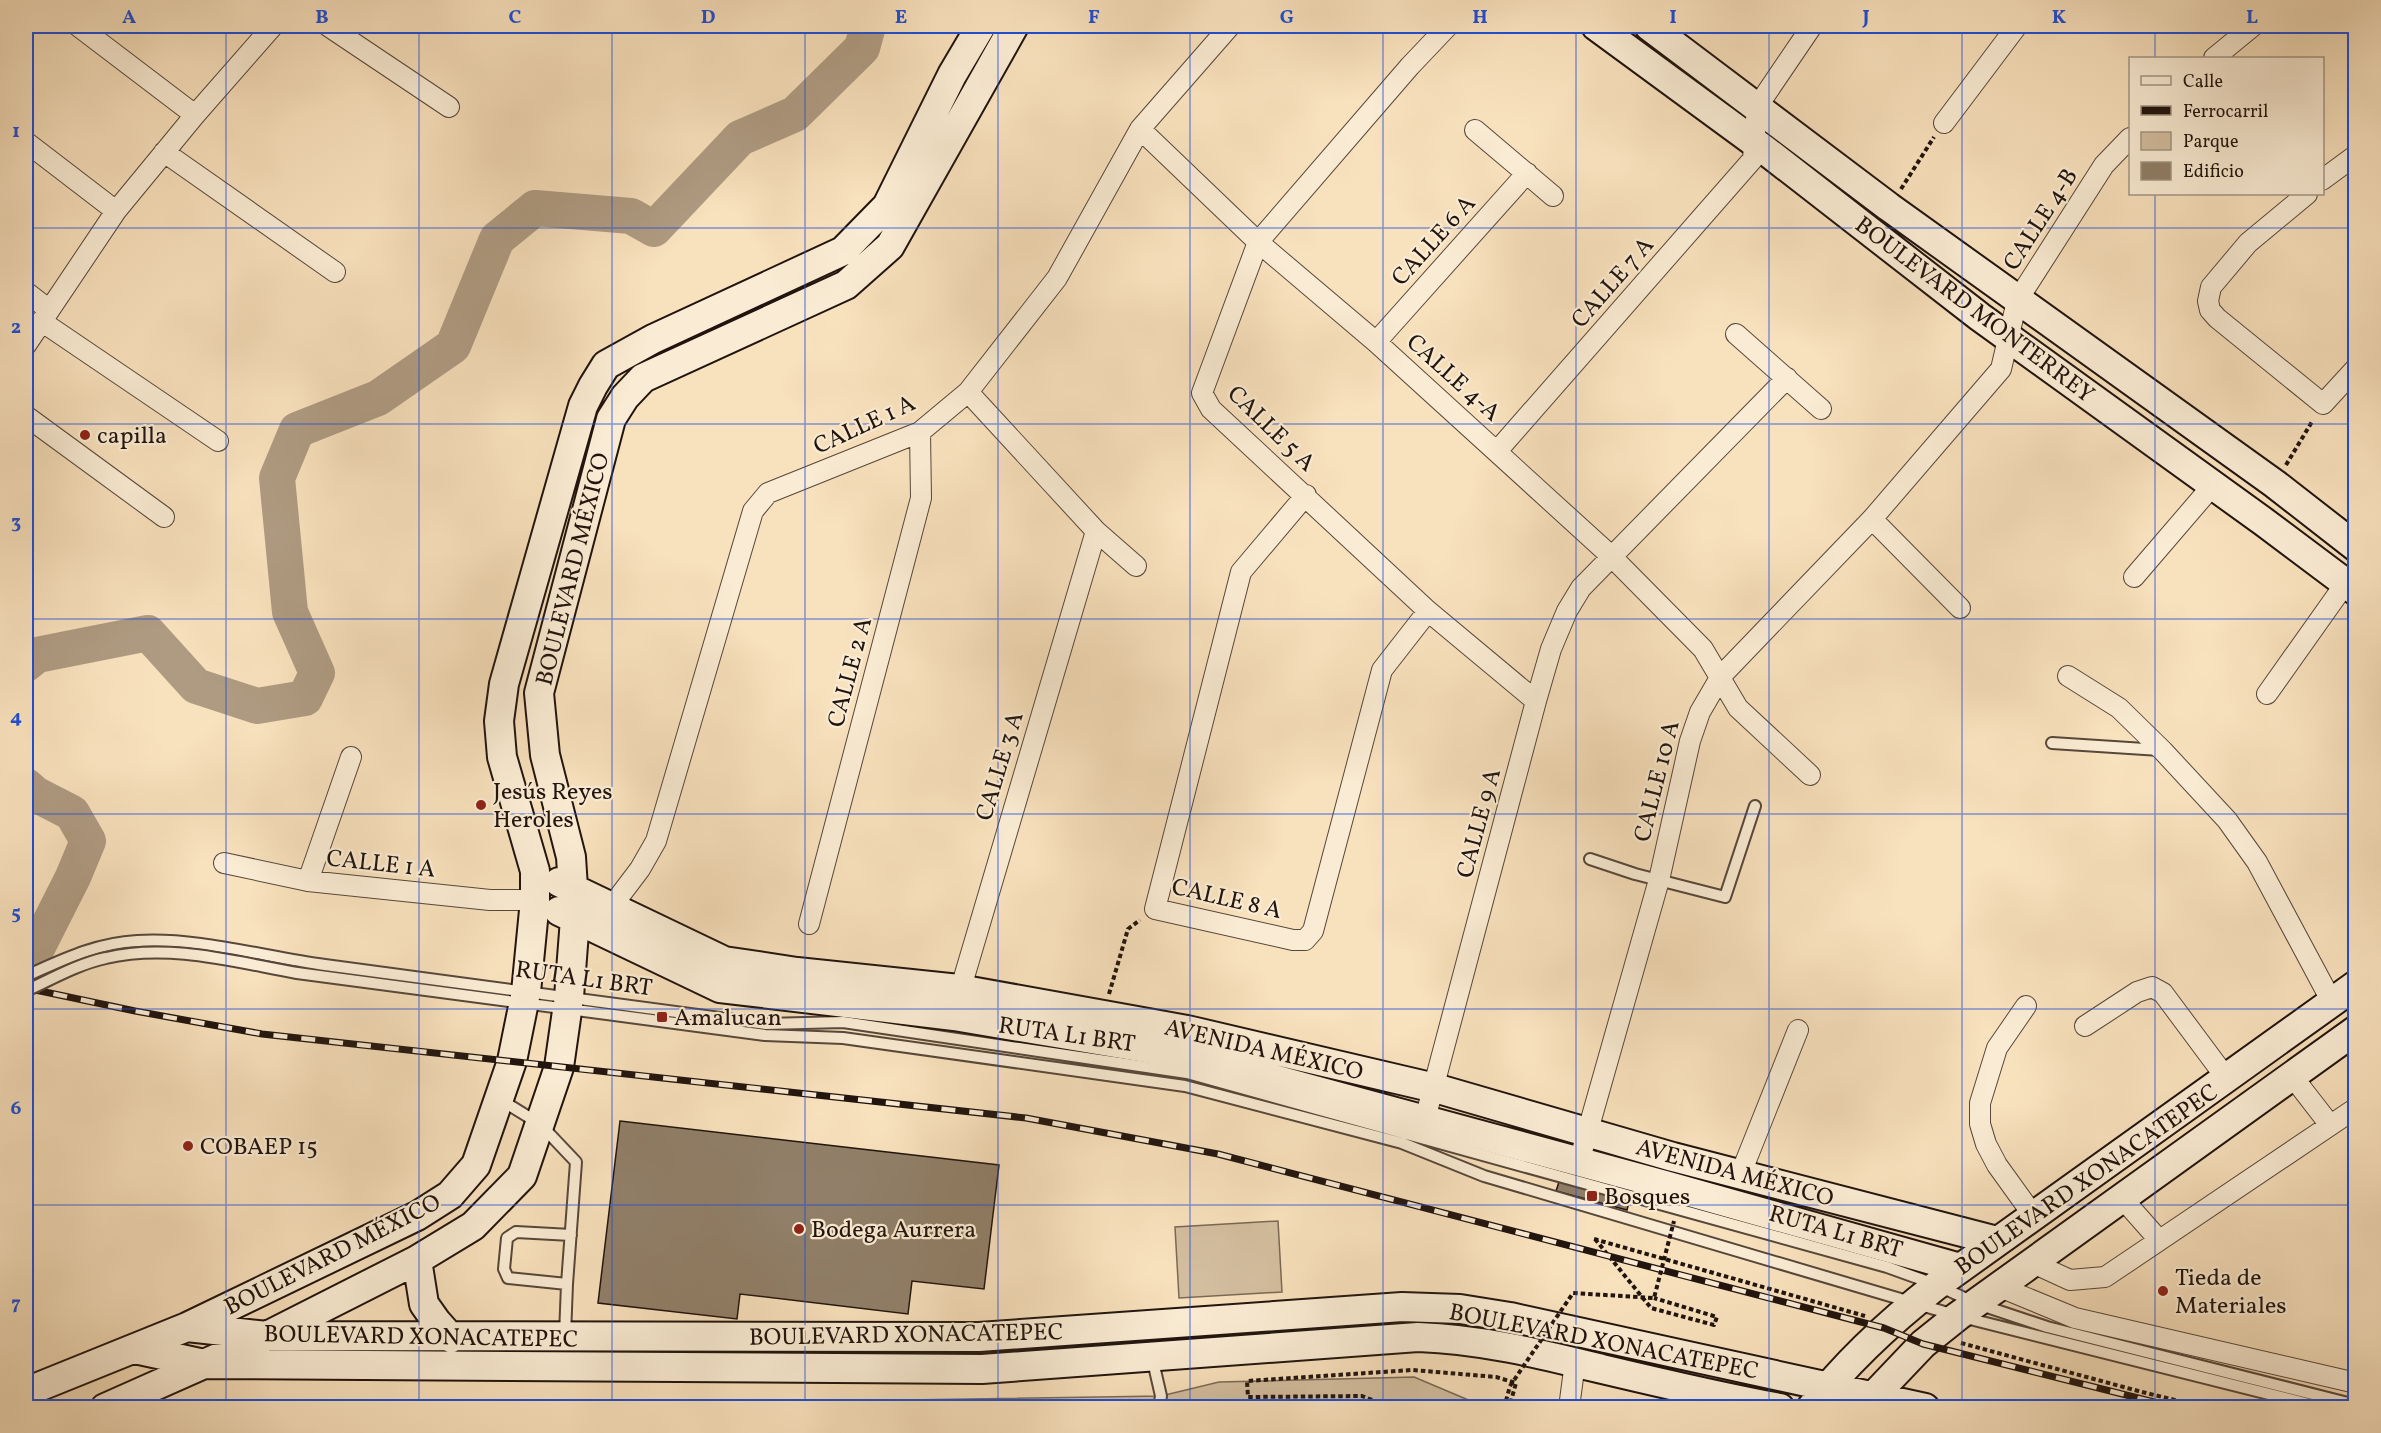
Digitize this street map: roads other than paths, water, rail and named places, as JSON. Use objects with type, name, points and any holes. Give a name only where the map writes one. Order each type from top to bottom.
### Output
[{"type":"street","points":[[78,26],[195,115]]},
{"type":"street","points":[[26,345],[116,210],[273,26]]},
{"type":"street","points":[[328,26],[449,107]]},
{"type":"street","name":"BOULEVARD MÉXICO","points":[[187,1327],[417,1216],[450,1195],[476,1165],[512,1061],[525,997],[535,900],[535,871],[502,757],[500,721],[504,684],[584,406],[606,365],[653,339],[843,250],[887,206],[952,75],[981,26]]},
{"type":"street","name":"BOULEVARD MÉXICO","points":[[204,1364],[267,1336],[417,1260],[473,1227],[522,1176],[559,1067],[568,1003],[595,918],[574,889],[571,858],[545,755],[539,693],[611,419],[625,397],[643,378],[846,285],[890,246],[1014,26]]},
{"type":"street","name":"CALLE 1 A","points":[[595,918],[640,869],[656,841],[753,511],[768,494],[920,432],[968,392],[1057,278],[1140,129],[1230,26]]},
{"type":"street","name":"CALLE 5 A","points":[[1448,26],[1410,66],[1258,242],[1202,393],[1211,409],[1428,611],[1536,701]]},
{"type":"street","name":"BOULEVARD MONTERREY","points":[[1596,26],[1755,143],[2008,336],[2213,484],[2350,588]]},
{"type":"street","name":"BOULEVARD MONTERREY","points":[[1649,26],[2017,301],[2275,484],[2355,547]]},
{"type":"street","points":[[1757,107],[1812,26]]},
{"type":"street","points":[[1944,123],[2017,26]]},
{"type":"street","points":[[2215,57],[2253,26]]},
{"type":"street","name":"CALLE 7 A","points":[[1498,450],[1754,159],[1757,107]]},
{"type":"street","name":"CALLE 4-A","points":[[1140,129],[1258,242],[1498,450],[1611,556],[1703,649],[1738,708],[1810,775]]},
{"type":"street","points":[[1475,130],[1553,196]]},
{"type":"street","name":"CALLE 4-B","points":[[2008,336],[2017,301],[2104,165],[2129,139]]},
{"type":"street","points":[[26,142],[116,210]]},
{"type":"street","points":[[164,152],[334,272]]},
{"type":"street","points":[[2324,178],[2355,155]]},
{"type":"street","name":"CALLE 6 A","points":[[1376,342],[1527,173]]},
{"type":"street","points":[[2306,195],[2248,243],[2211,287],[2208,301],[2210,310],[2323,404],[2355,368]]},
{"type":"street","points":[[26,292],[44,315],[218,441]]},
{"type":"street","points":[[1736,334],[1821,409]]},
{"type":"street","name":"CALLE 10 A","points":[[1579,1162],[1659,880],[1690,741],[1700,712],[1721,676],[1872,519],[2001,369],[2008,336]]},
{"type":"street","name":"CALLE 9 A","points":[[1425,1119],[1435,1089],[1536,701],[1551,649],[1567,611],[1581,588],[1611,556],[1786,378]]},
{"type":"street","points":[[968,392],[1096,531],[1136,566]]},
{"type":"street","points":[[26,416],[164,517]]},
{"type":"street","name":"CALLE 2 A","points":[[809,924],[921,498],[920,432]]},
{"type":"street","points":[[2134,576],[2213,484]]},
{"type":"street","name":"CALLE 8 A","points":[[1306,495],[1240,572],[1155,909],[1293,940],[1305,940],[1313,931],[1382,669],[1428,611]]},
{"type":"street","points":[[1872,519],[1960,608]]},
{"type":"street","name":"CALLE 3 A","points":[[957,1002],[1096,531]]},
{"type":"street","points":[[2267,694],[2350,588]]},
{"type":"street","points":[[2068,676],[2119,708],[2163,751],[2227,820],[2257,862],[2332,1002]]},
{"type":"street","points":[[308,881],[351,757]]},
{"type":"street","name":"CALLE 1 A","points":[[224,863],[308,881],[490,900],[535,900]]},
{"type":"street","name":"AVENIDA MÉXICO","points":[[535,871],[574,889],[595,918]]},
{"type":"street","name":"AVENIDA MÉXICO","points":[[535,900],[724,961],[957,1002],[1181,1054],[1425,1119],[1960,1268]]},
{"type":"street","name":"BOULEVARD XONACATEPEC","points":[[26,1392],[187,1327],[267,1336],[979,1337],[1402,1307],[1461,1309],[1510,1317],[1819,1397],[1884,1328],[1960,1268],[2227,1079],[2355,985]]},
{"type":"street","points":[[2085,1026],[2137,992],[2152,987],[2163,993],[2227,1079]]},
{"type":"street","name":"AVENIDA MÉXICO","points":[[957,1002],[1103,1015],[1187,1030],[1435,1089],[1587,1133],[1997,1241]]},
{"type":"street","points":[[2026,1006],[1997,1048],[1980,1103],[1980,1124],[1986,1144],[1997,1165],[2033,1215]]},
{"type":"street","points":[[1741,1173],[1797,1030]]},
{"type":"street","name":"BOULEVARD XONACATEPEC","points":[[1868,1401],[1923,1344],[1966,1310],[2355,1030]]},
{"type":"street","points":[[2292,1076],[2330,1125]]},
{"type":"street","points":[[2033,1263],[2070,1280],[2105,1277],[2355,1108]]},
{"type":"street","points":[[2122,1198],[2159,1240]]},
{"type":"street","points":[[417,1260],[424,1304],[451,1338]]},
{"type":"street","points":[[2000,1287],[2075,1318],[2355,1383]]},
{"type":"street","name":"BOULEVARD XONACATEPEC","points":[[105,1407],[204,1364],[982,1369],[1430,1338],[1454,1338],[1502,1345],[1575,1362],[1711,1401],[1780,1407]]},
{"type":"street","points":[[135,1349],[204,1364]]},
{"type":"street","points":[[1569,1407],[1575,1362]]},
{"type":"street","points":[[1819,1397],[1925,1407]]},
{"type":"lane","points":[[2052,743],[2163,751]]},
{"type":"lane","points":[[1590,860],[1725,897],[1755,806]]},
{"type":"lane","name":"RUTA L1 BRT","points":[[26,976],[80,952],[100,946],[156,940],[474,991]]},
{"type":"lane","name":"RUTA L1 BRT","points":[[26,991],[104,958],[158,952],[525,997],[765,1035],[843,1038],[1185,1086],[1402,1143],[1484,1176],[1927,1294],[1966,1310],[2325,1407]]},
{"type":"lane","name":"RUTA L1 BRT","points":[[568,1003],[766,1024],[843,1022],[1187,1073],[1887,1267],[1927,1294],[1966,1310],[2355,1405]]},
{"type":"lane","points":[[498,1099],[540,1124],[576,1162],[565,1338]]},
{"type":"lane","points":[[567,1284],[508,1278],[504,1269],[507,1238],[516,1232],[571,1235]]},
{"type":"lane","points":[[1152,1357],[1161,1396],[1159,1407]]},
{"type":"waterway","points":[[26,664],[37,655],[148,633],[196,686],[257,706],[305,698],[317,673],[290,612],[277,478],[297,430],[378,398],[453,346],[497,239],[535,208],[631,216],[654,229],[740,138],[795,114],[862,48],[868,26]]},
{"type":"waterway","points":[[26,786],[35,794],[72,813],[88,841],[73,877],[26,970]]},
{"type":"railway","points":[[26,988],[262,1034],[1026,1118],[1218,1154],[1884,1328],[1923,1344],[2178,1408]]},
{"type":"place","name":"capilla","points":[[85,435]]},
{"type":"place","name":"Jesús Reyes Heroles","points":[[481,805]]},
{"type":"place","name":"Amalucan","points":[[662,1017]]},
{"type":"place","name":"COBAEP 15","points":[[188,1146]]},
{"type":"place","name":"Bosques","points":[[1592,1196]]},
{"type":"place","name":"Bodega Aurrera","points":[[799,1229]]},
{"type":"place","name":"Tieda de Materiales","points":[[2163,1291]]}]
